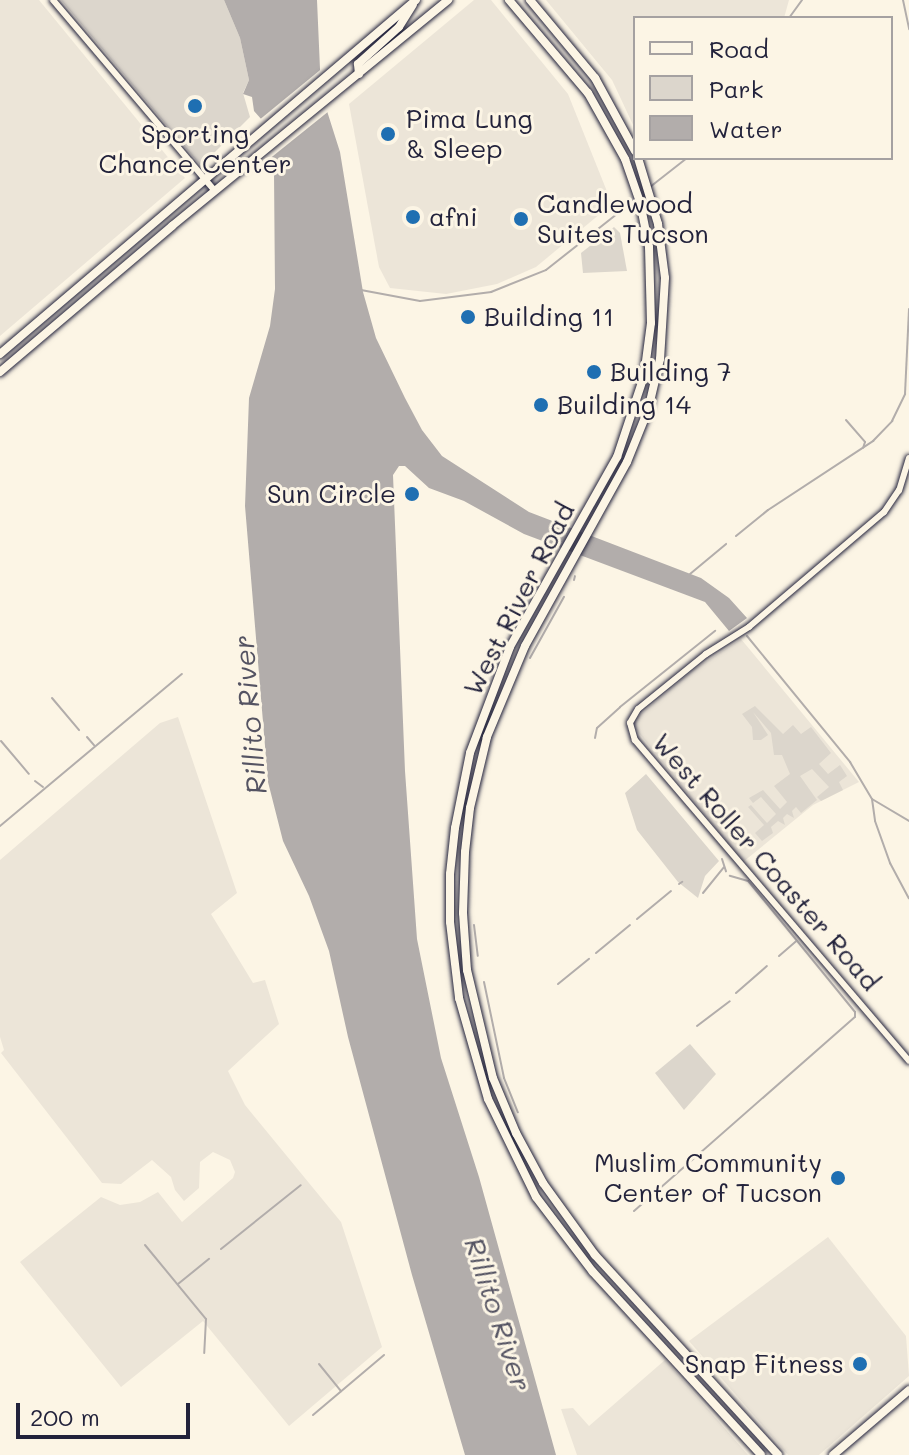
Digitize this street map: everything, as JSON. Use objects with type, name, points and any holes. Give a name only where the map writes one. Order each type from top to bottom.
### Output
[{"type":"main road","points":[[0,354],[416,0]]},
{"type":"main road","points":[[359,74],[358,64],[399,27],[416,0]]},
{"type":"main road","points":[[0,372],[448,0]]},
{"type":"main road","name":"West River Road","points":[[509,0],[588,93],[625,159],[640,202],[652,278],[651,323],[644,376],[617,457],[502,665],[470,753],[458,807],[450,874],[455,972],[480,1079],[513,1155],[561,1233],[761,1455]]},
{"type":"main road","points":[[530,0],[595,78],[633,147]]},
{"type":"main road","name":"West River Road","points":[[639,160],[650,194],[665,278],[660,359],[648,410],[627,462],[513,670],[491,725],[476,778],[463,880],[467,970],[489,1066],[521,1144],[571,1225],[778,1455]]},
{"type":"main road","points":[[502,665],[513,670]]},
{"type":"main road","points":[[833,1455],[909,1390]]},
{"type":"street","points":[[53,0],[215,191]]},
{"type":"street","name":"West Roller Coaster Road","points":[[909,458],[894,497],[857,537],[749,627],[706,654],[669,683],[638,709],[630,723],[635,740],[909,1061]]},
{"type":"shaded area","points":[[0,0],[39,0],[185,178],[0,336]]},
{"type":"shaded area","points":[[474,0],[491,0],[568,94],[612,204],[536,267],[497,284],[446,294],[390,288],[379,267],[349,104]]},
{"type":"shaded area","points":[[546,0],[789,0],[785,16],[633,16],[633,125],[612,80]]},
{"type":"shaded area","points":[[741,639],[859,782],[813,805],[743,862],[634,727],[635,719],[693,670]]},
{"type":"shaded area","points":[[178,717],[237,893],[211,914],[253,983],[265,980],[279,1024],[228,1071],[245,1105],[341,1222],[382,1347],[289,1426],[203,1321],[121,1387],[20,1262],[101,1197],[120,1205],[140,1202],[158,1192],[182,1222],[233,1178],[235,1172],[230,1160],[213,1152],[200,1162],[199,1188],[184,1201],[175,1190],[171,1177],[152,1160],[121,1184],[102,1183],[1,1053],[4,1050],[0,1037],[0,860],[160,723]]},
{"type":"shaded area","points":[[828,1237],[906,1336],[909,1376],[819,1455],[788,1455],[689,1341]]},
{"type":"shaded area","points":[[665,1360],[748,1455],[577,1455],[561,1409],[573,1408],[589,1426]]},
{"type":"green space","points":[[61,0],[224,0],[240,38],[249,80],[243,93],[250,117],[201,166]]},
{"type":"green space","points":[[614,227],[620,233],[627,271],[583,273],[581,253]]},
{"type":"green space","points":[[755,706],[783,734],[793,725],[801,734],[811,727],[831,753],[819,764],[828,774],[840,765],[847,776],[839,782],[843,790],[821,801],[817,797],[829,787],[812,769],[800,776],[817,800],[801,813],[796,807],[792,811],[794,818],[787,814],[783,818],[785,825],[778,821],[771,827],[773,833],[762,841],[755,833],[764,825],[748,807],[751,805],[767,823],[776,814],[761,797],[753,803],[749,798],[763,790],[780,809],[787,802],[774,786],[790,774],[782,755],[774,755],[771,733],[753,712],[768,735],[761,740],[753,740],[752,727],[742,714]]},
{"type":"green space","points":[[646,774],[719,861],[705,876],[698,898],[678,882],[637,830],[625,793]]},
{"type":"green space","points":[[690,1044],[716,1074],[684,1110],[655,1073]]},
{"type":"water","name":"Rillito River","points":[[224,0],[317,0],[321,92],[340,152],[363,292],[376,338],[422,430],[442,456],[529,512],[701,578],[729,598],[747,618],[729,631],[705,602],[524,534],[464,501],[429,488],[405,466],[399,466],[393,475],[405,771],[417,939],[441,1058],[479,1177],[556,1455],[465,1455],[412,1275],[348,1037],[329,951],[309,896],[283,841],[268,782],[245,506],[249,398],[270,326],[275,289],[274,174],[262,120],[254,111],[252,97],[243,94],[249,80],[240,38]]},
{"type":"pier","points":[[325,66],[329,111],[268,160],[258,121]]},
{"type":"waterway","points":[[790,16],[802,0]]},
{"type":"waterway","points":[[903,0],[909,29]]},
{"type":"waterway","points":[[650,187],[684,160]]},
{"type":"waterway","points":[[361,290],[420,301],[491,292],[546,270],[636,199]]},
{"type":"waterway","points":[[736,536],[768,510],[873,441],[892,421],[905,394],[909,309]]},
{"type":"waterway","points":[[846,420],[865,442],[863,448]]},
{"type":"waterway","points":[[690,574],[726,544]]},
{"type":"waterway","points":[[574,580],[575,576]]},
{"type":"waterway","points":[[530,658],[564,597]]},
{"type":"waterway","points":[[595,738],[597,728],[620,707],[715,631]]},
{"type":"waterway","points":[[747,636],[850,762],[872,799],[909,821]]},
{"type":"waterway","points":[[0,826],[182,674]]},
{"type":"waterway","points":[[52,698],[79,730]]},
{"type":"waterway","points":[[87,737],[94,745]]},
{"type":"waterway","points":[[1,741],[29,774]]},
{"type":"waterway","points":[[35,781],[43,787]]},
{"type":"waterway","points":[[872,799],[875,821],[890,863],[909,898]]},
{"type":"waterway","points":[[722,859],[726,871]]},
{"type":"waterway","points":[[703,893],[724,867]]},
{"type":"waterway","points":[[634,1211],[855,1017],[855,1012],[748,881],[730,876]]},
{"type":"waterway","points":[[637,919],[671,891]]},
{"type":"waterway","points":[[474,925],[478,956]]},
{"type":"waterway","points":[[596,953],[630,925]]},
{"type":"waterway","points":[[779,956],[796,941]]},
{"type":"waterway","points":[[558,984],[589,959]]},
{"type":"waterway","points":[[736,993],[767,966]]},
{"type":"waterway","points":[[484,982],[504,1078],[518,1112]]},
{"type":"waterway","points":[[697,1026],[730,1001]]},
{"type":"waterway","points":[[221,1249],[301,1185]]},
{"type":"waterway","points":[[145,1245],[206,1319],[204,1353]]},
{"type":"waterway","points":[[178,1284],[209,1259]]},
{"type":"waterway","points":[[313,1415],[384,1355]]},
{"type":"waterway","points":[[319,1364],[341,1391]]},
{"type":"place","name":"Sporting Chance Center","points":[[195,106]]},
{"type":"place","name":"Pima Lung & Sleep","points":[[388,134]]},
{"type":"place","name":"afni","points":[[413,217]]},
{"type":"place","name":"Candlewood Suites Tucson","points":[[521,219]]},
{"type":"place","name":"Building 11","points":[[468,317]]},
{"type":"place","name":"Building 7","points":[[594,372]]},
{"type":"place","name":"Building 14","points":[[541,405]]},
{"type":"place","name":"Sun Circle","points":[[412,494]]},
{"type":"place","name":"Muslim Community Center of Tucson","points":[[838,1178]]},
{"type":"place","name":"Snap Fitness","points":[[860,1364]]}]
